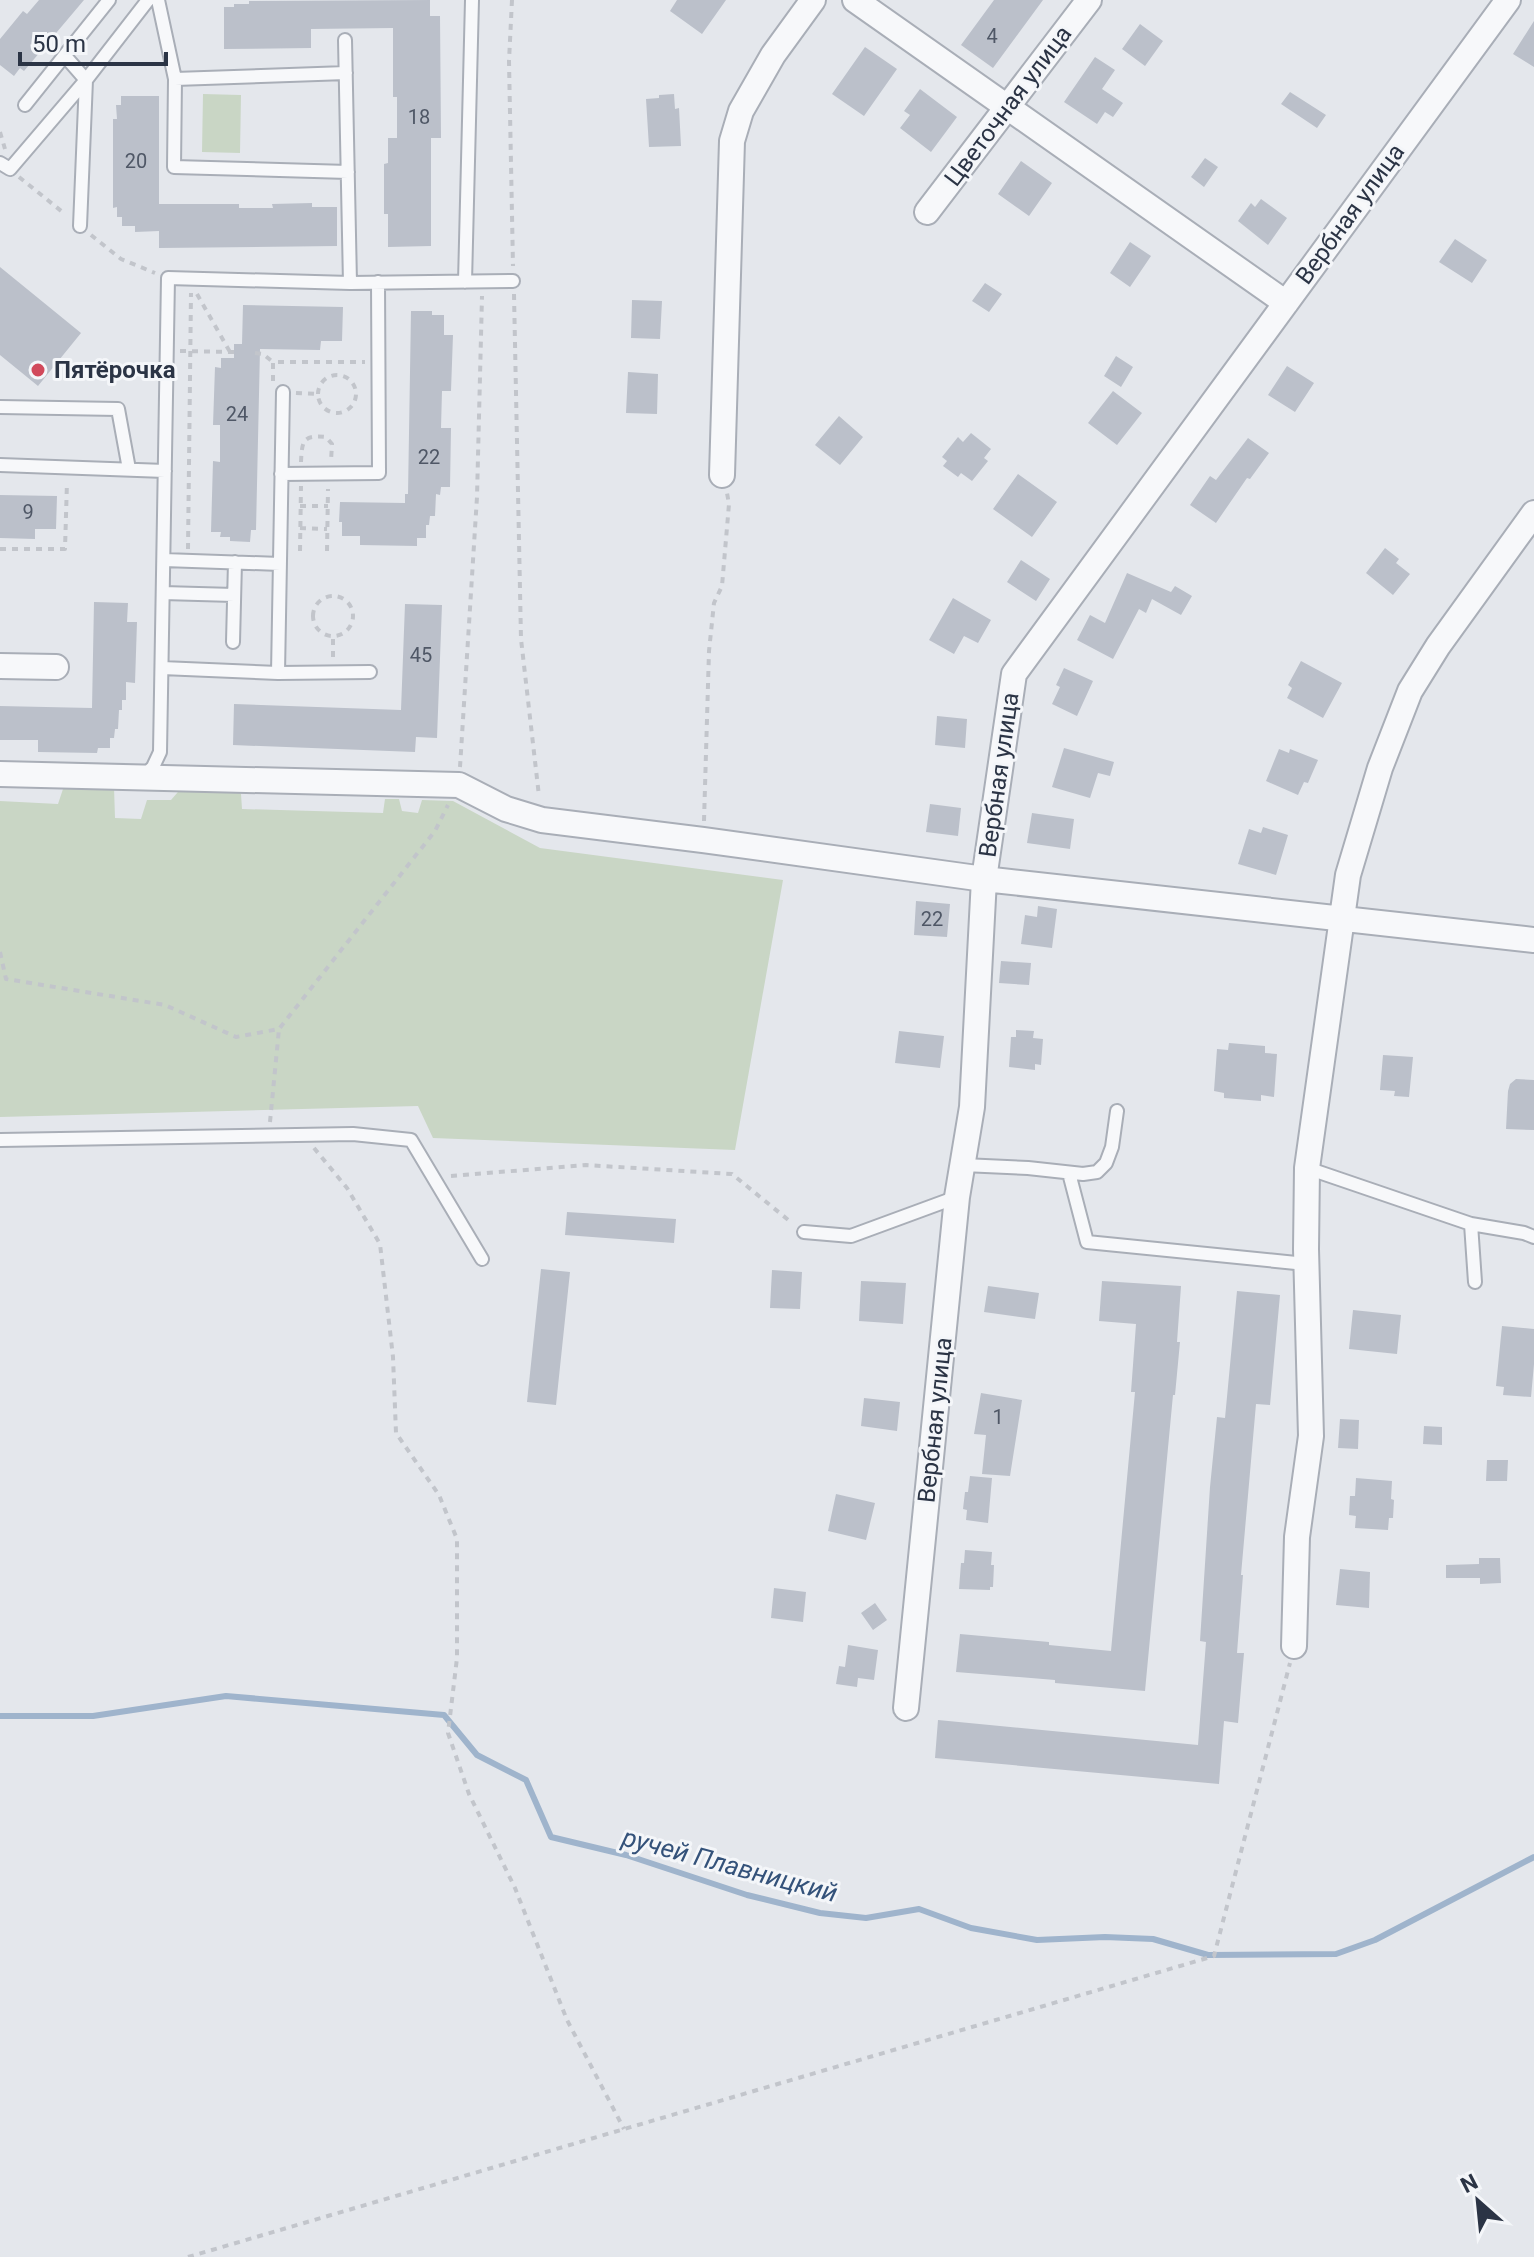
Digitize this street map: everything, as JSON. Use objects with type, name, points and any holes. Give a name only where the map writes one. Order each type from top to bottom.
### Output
[{"type":"street","points":[[722,475],[732,141],[741,111],[767,66],[813,0]]},
{"type":"street","points":[[855,0],[1286,303]]},
{"type":"street","name":"Цветочная улица","points":[[927,212],[1089,0]]},
{"type":"street","name":"Вербная улица","points":[[906,1708],[957,1197],[972,1107],[984,879],[1014,674],[1508,0]]},
{"type":"street","points":[[1294,1646],[1297,1537],[1311,1436],[1306,1264],[1307,1168],[1348,875],[1380,768],[1410,691],[1438,646],[1534,513]]},
{"type":"street","points":[[0,666],[56,667]]},
{"type":"street","points":[[0,774],[459,785],[506,809],[542,820],[984,879],[1534,940]]},
{"type":"lane","points":[[25,105],[109,0]]},
{"type":"lane","points":[[5,166],[86,80],[148,0]]},
{"type":"lane","points":[[158,0],[175,79],[174,167],[348,172]]},
{"type":"lane","points":[[465,282],[472,0]]},
{"type":"lane","points":[[345,40],[350,283]]},
{"type":"lane","points":[[65,56],[86,80],[80,226]]},
{"type":"lane","points":[[175,79],[346,73]]},
{"type":"lane","points":[[141,778],[153,767],[160,752],[168,278],[350,283],[513,281]]},
{"type":"lane","points":[[281,474],[379,473],[378,282]]},
{"type":"lane","points":[[278,392],[281,474],[278,673]]},
{"type":"lane","points":[[0,407],[118,409],[129,469]]},
{"type":"lane","points":[[0,465],[165,471]]},
{"type":"lane","points":[[164,560],[280,564]]},
{"type":"lane","points":[[233,642],[235,562]]},
{"type":"lane","points":[[163,593],[234,595]]},
{"type":"lane","points":[[162,668],[278,673],[370,672]]},
{"type":"lane","points":[[963,1165],[1083,1174],[1097,1172],[1106,1163],[1112,1147],[1117,1111]]},
{"type":"lane","points":[[0,1140],[269,1134],[353,1134],[411,1140],[482,1259]]},
{"type":"lane","points":[[1307,1168],[1471,1224],[1534,1237]]},
{"type":"lane","points":[[1069,1173],[1087,1242],[1306,1264]]},
{"type":"lane","points":[[804,1232],[851,1236],[957,1197]]},
{"type":"lane","points":[[1471,1224],[1475,1282]]},
{"type":"path","points":[[512,0],[509,61],[521,639],[542,820]]},
{"type":"path","points":[[5,166],[121,259],[168,278]]},
{"type":"path","points":[[188,561],[192,279]]},
{"type":"path","points":[[167,350],[232,352],[198,295],[192,279]]},
{"type":"path","points":[[269,1134],[279,1029],[435,831],[459,785],[477,497],[483,282]]},
{"type":"path","points":[[255,353],[263,354],[273,362],[379,362]]},
{"type":"path","points":[[273,362],[278,392]]},
{"type":"path","points":[[337,374],[351,380],[357,394],[351,408],[337,414],[323,408],[317,394],[323,380],[337,374]]},
{"type":"path","points":[[0,549],[65,549],[67,467]]},
{"type":"path","points":[[703,840],[709,651],[714,603],[722,586],[729,504],[722,475]]},
{"type":"path","points":[[300,506],[328,506]]},
{"type":"path","points":[[300,528],[327,529]]},
{"type":"path","points":[[332,595],[347,601],[353,615],[347,630],[333,636],[319,630],[312,616],[318,601],[332,595]]},
{"type":"path","points":[[332,672],[333,636]]},
{"type":"path","points":[[0,952],[6,979],[165,1005],[236,1037],[279,1029]]},
{"type":"path","points":[[303,1134],[347,1188],[380,1244],[393,1357],[396,1433],[439,1495],[457,1539],[457,1658],[448,1733],[469,1794],[515,1888],[567,2020],[624,2129]]},
{"type":"path","points":[[433,1177],[586,1165],[732,1174],[804,1232]]},
{"type":"path","points":[[188,2257],[1214,1956],[1294,1646]]},
{"type":"green space","points":[[203,94],[241,95],[240,153],[202,152]]},
{"type":"green space","points":[[184,785],[230,785],[241,794],[242,809],[383,813],[385,799],[399,799],[402,811],[418,813],[422,800],[453,801],[540,848],[783,880],[735,1150],[433,1138],[418,1106],[0,1117],[0,801],[58,804],[64,786],[114,787],[115,818],[141,819],[147,800],[171,800]]},
{"type":"building","points":[[39,0],[84,0],[24,71],[20,68],[14,76],[0,65],[0,39],[23,11],[27,14]]},
{"type":"building","points":[[430,0],[430,16],[440,16],[441,138],[431,138],[431,246],[388,247],[388,214],[384,214],[384,164],[388,163],[388,138],[397,138],[397,97],[393,97],[393,28],[311,29],[311,48],[224,49],[224,7],[249,4],[249,1]]},
{"type":"building","points":[[677,0],[726,0],[702,34],[670,11]]},
{"type":"building","points":[[994,0],[1043,0],[993,68],[961,45]]},
{"type":"building","points":[[1534,21],[1534,67],[1513,54]]},
{"type":"building","points":[[1140,24],[1163,41],[1145,66],[1122,49]]},
{"type":"building","points":[[865,47],[897,69],[864,116],[832,94]]},
{"type":"building","points":[[1095,57],[1115,70],[1102,89],[1123,103],[1113,117],[1105,112],[1097,124],[1064,102]]},
{"type":"building","points":[[920,89],[957,117],[931,152],[900,128],[910,115],[904,111]]},
{"type":"building","points":[[1290,92],[1326,115],[1317,128],[1281,104]]},
{"type":"building","points":[[674,94],[675,109],[679,108],[681,146],[649,147],[646,99]]},
{"type":"building","points":[[121,96],[159,96],[159,204],[239,204],[239,208],[273,208],[272,204],[312,203],[312,207],[337,207],[337,246],[159,248],[159,231],[135,232],[135,226],[122,226],[122,217],[117,217],[117,207],[113,208],[113,119],[117,119],[116,105],[121,105]]},
{"type":"building","points":[[1205,158],[1218,167],[1204,187],[1191,177]]},
{"type":"building","points":[[1021,161],[1052,183],[1029,216],[998,194]]},
{"type":"building","points":[[1261,199],[1287,218],[1268,245],[1238,221],[1251,203],[1255,207]]},
{"type":"building","points":[[1455,239],[1487,260],[1472,283],[1439,262]]},
{"type":"building","points":[[1130,242],[1151,256],[1130,287],[1110,273]]},
{"type":"building","points":[[0,267],[81,333],[38,386],[0,355]]},
{"type":"building","points":[[985,283],[1002,294],[989,312],[972,301]]},
{"type":"building","points":[[632,300],[662,301],[660,339],[631,338]]},
{"type":"building","points":[[243,305],[343,307],[342,341],[321,341],[320,350],[260,349],[256,530],[251,530],[250,542],[230,541],[230,537],[220,537],[221,532],[211,532],[213,461],[220,462],[220,425],[213,425],[215,367],[221,368],[221,358],[234,358],[234,344],[242,344]]},
{"type":"building","points":[[411,311],[432,311],[432,315],[444,315],[444,335],[453,335],[451,391],[442,391],[441,428],[451,428],[450,487],[441,487],[440,495],[436,494],[435,516],[430,516],[426,538],[417,538],[417,546],[360,545],[360,536],[342,536],[340,502],[405,503],[405,494],[408,494]]},
{"type":"building","points":[[1116,356],[1133,367],[1121,387],[1104,376]]},
{"type":"building","points":[[1287,366],[1314,383],[1295,412],[1268,395]]},
{"type":"building","points":[[628,372],[658,374],[657,414],[626,413]]},
{"type":"building","points":[[1113,391],[1142,413],[1117,445],[1088,423]]},
{"type":"building","points":[[839,416],[863,437],[840,465],[815,445]]},
{"type":"building","points":[[971,433],[991,449],[984,458],[988,461],[972,481],[961,473],[958,477],[943,466],[947,461],[942,457],[958,437],[963,442]]},
{"type":"building","points":[[1248,438],[1269,453],[1250,479],[1247,478],[1216,523],[1190,505],[1210,476],[1216,480]]},
{"type":"building","points":[[1018,474],[1057,502],[1032,537],[993,509]]},
{"type":"building","points":[[0,495],[57,496],[56,529],[35,529],[35,539],[0,538]]},
{"type":"building","points":[[1385,548],[1399,559],[1396,563],[1410,574],[1393,595],[1366,573]]},
{"type":"building","points":[[1021,560],[1050,579],[1036,601],[1007,582]]},
{"type":"building","points":[[1127,573],[1171,592],[1175,586],[1192,596],[1181,615],[1152,599],[1146,613],[1139,609],[1113,659],[1077,640],[1090,615],[1105,623]]},
{"type":"building","points":[[953,598],[991,620],[978,643],[964,636],[954,654],[929,640]]},
{"type":"building","points":[[94,602],[128,603],[127,622],[137,622],[135,683],[126,682],[126,700],[122,700],[118,729],[115,729],[114,738],[110,738],[110,748],[98,748],[97,753],[38,752],[38,740],[0,740],[0,706],[92,708]]},
{"type":"building","points":[[405,604],[442,605],[437,738],[416,737],[415,752],[233,745],[234,704],[401,710]]},
{"type":"building","points":[[1301,661],[1342,683],[1323,718],[1287,698],[1292,688],[1288,685]]},
{"type":"building","points":[[1064,668],[1093,681],[1077,716],[1052,704]]},
{"type":"building","points":[[937,716],[967,719],[965,748],[935,745]]},
{"type":"building","points":[[1064,748],[1114,762],[1110,776],[1098,773],[1090,798],[1052,787]]},
{"type":"building","points":[[1279,749],[1289,753],[1290,749],[1318,760],[1308,783],[1304,782],[1298,795],[1266,781]]},
{"type":"building","points":[[930,804],[961,808],[958,836],[926,832]]},
{"type":"building","points":[[1032,813],[1074,819],[1070,849],[1027,843]]},
{"type":"building","points":[[1263,827],[1288,835],[1276,875],[1238,864],[1249,829],[1261,833]]},
{"type":"building","points":[[916,901],[950,904],[947,937],[914,935]]},
{"type":"building","points":[[1038,906],[1057,909],[1052,948],[1021,944],[1025,915],[1037,917]]},
{"type":"building","points":[[1001,961],[1031,963],[1029,985],[999,983]]},
{"type":"building","points":[[1016,1030],[1034,1031],[1033,1038],[1043,1039],[1041,1065],[1035,1064],[1035,1070],[1009,1067],[1011,1037],[1016,1037]]},
{"type":"building","points":[[899,1031],[944,1036],[940,1068],[895,1063]]},
{"type":"building","points":[[1229,1043],[1265,1046],[1265,1053],[1277,1054],[1274,1097],[1261,1095],[1261,1101],[1224,1098],[1224,1093],[1214,1091],[1217,1049],[1228,1050]]},
{"type":"building","points":[[1383,1055],[1413,1057],[1409,1097],[1394,1096],[1395,1091],[1380,1090]]},
{"type":"building","points":[[1516,1079],[1534,1080],[1534,1130],[1506,1129],[1508,1091]]},
{"type":"building","points":[[567,1212],[676,1219],[674,1243],[565,1235]]},
{"type":"building","points":[[541,1269],[570,1272],[556,1405],[527,1402]]},
{"type":"building","points":[[772,1270],[802,1272],[800,1309],[770,1308]]},
{"type":"building","points":[[861,1281],[906,1283],[903,1324],[859,1321]]},
{"type":"building","points":[[1102,1281],[1181,1286],[1177,1342],[1180,1342],[1145,1691],[956,1672],[960,1634],[1111,1651],[1135,1392],[1131,1392],[1136,1324],[1099,1321]]},
{"type":"building","points":[[988,1286],[1039,1293],[1035,1319],[984,1312]]},
{"type":"building","points":[[1237,1291],[1280,1295],[1270,1405],[1256,1404],[1241,1575],[1237,1653],[1244,1653],[1238,1723],[1224,1721],[1219,1784],[935,1758],[938,1720],[1198,1745],[1206,1642],[1200,1641],[1210,1487],[1217,1417],[1225,1418]]},
{"type":"building","points":[[1353,1310],[1401,1315],[1397,1354],[1349,1349]]},
{"type":"building","points":[[1502,1326],[1534,1329],[1531,1397],[1503,1395],[1504,1387],[1496,1386]]},
{"type":"building","points":[[981,1393],[1022,1400],[1010,1476],[982,1474],[986,1435],[974,1434]]},
{"type":"building","points":[[864,1398],[900,1402],[897,1431],[861,1426]]},
{"type":"building","points":[[1340,1419],[1359,1420],[1358,1449],[1338,1448]]},
{"type":"building","points":[[1424,1426],[1442,1427],[1442,1445],[1423,1444]]},
{"type":"building","points":[[1487,1460],[1508,1460],[1507,1481],[1486,1481]]},
{"type":"building","points":[[970,1476],[992,1478],[988,1523],[966,1520],[967,1510],[963,1509]]},
{"type":"building","points":[[1356,1478],[1392,1481],[1393,1518],[1389,1518],[1388,1530],[1355,1528],[1356,1516],[1349,1515],[1350,1496],[1355,1496]]},
{"type":"building","points":[[836,1494],[875,1503],[866,1540],[828,1531]]},
{"type":"building","points":[[965,1550],[992,1552],[993,1587],[990,1590],[959,1589]]},
{"type":"building","points":[[1479,1558],[1500,1558],[1501,1583],[1480,1584],[1480,1578],[1446,1578],[1446,1565],[1479,1564]]},
{"type":"building","points":[[1340,1569],[1370,1572],[1369,1608],[1336,1605]]},
{"type":"building","points":[[774,1588],[806,1592],[803,1622],[771,1618]]},
{"type":"building","points":[[875,1603],[887,1620],[873,1630],[861,1613]]},
{"type":"building","points":[[848,1645],[878,1650],[874,1680],[858,1678],[857,1687],[836,1684],[839,1666],[845,1667]]},
{"type":"waterway","name":"ручей Плавницкий","points":[[0,1716],[93,1716],[226,1696],[444,1715],[477,1755],[526,1780],[551,1837],[626,1855],[747,1895],[820,1913],[866,1918],[919,1909],[971,1928],[1037,1940],[1105,1937],[1153,1939],[1208,1955],[1336,1954],[1375,1940],[1534,1857]]},
{"type":"place","name":"Пятёрочка","points":[[38,370]]}]
